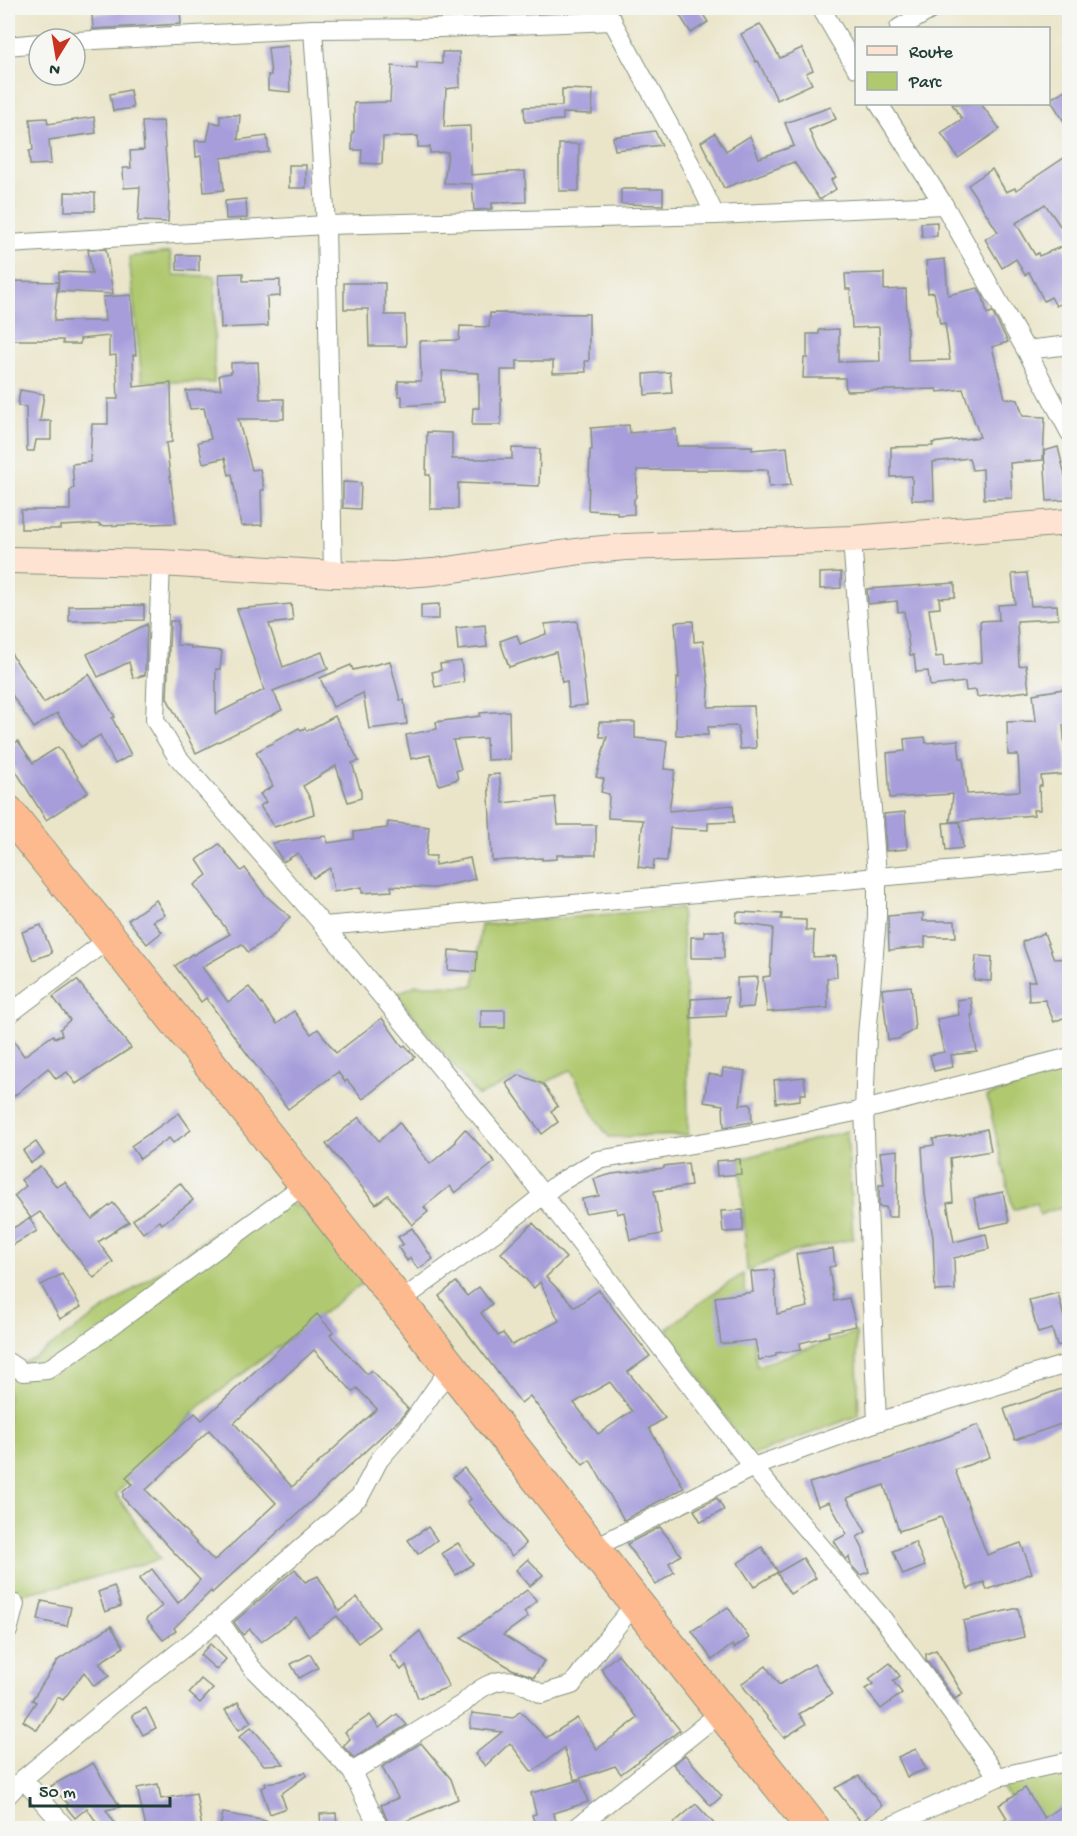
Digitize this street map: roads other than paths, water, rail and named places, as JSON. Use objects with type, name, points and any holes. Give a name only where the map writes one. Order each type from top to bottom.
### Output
[{"type":"highway","points":[[8,812],[399,1302],[813,1828]]},
{"type":"street","points":[[821,8],[854,60]]},
{"type":"street","points":[[901,27],[934,8]]},
{"type":"street","points":[[87,40],[313,28],[440,28],[609,14],[690,163],[715,215]]},
{"type":"street","points":[[313,28],[326,225],[333,574]]},
{"type":"street","points":[[8,46],[27,44]]},
{"type":"street","points":[[880,105],[945,205],[1070,434]]},
{"type":"street","points":[[8,244],[326,225],[715,215],[945,205]]},
{"type":"street","points":[[1026,350],[1070,345]]},
{"type":"street","points":[[8,560],[160,563],[333,574],[393,575],[626,547],[852,539],[1070,522]]},
{"type":"street","points":[[852,539],[877,876],[877,917],[867,1036],[864,1110],[877,1422]]},
{"type":"street","points":[[160,563],[155,720],[176,754],[324,926],[544,1195],[753,1467],[883,1619],[998,1777]]},
{"type":"street","points":[[324,926],[1070,860]]},
{"type":"street","points":[[8,1015],[110,938]]},
{"type":"street","points":[[399,1302],[557,1184],[598,1160],[746,1135],[864,1110],[1070,1057]]},
{"type":"street","points":[[8,1362],[23,1372],[47,1370],[114,1325],[305,1184]]},
{"type":"street","points":[[592,1549],[753,1467],[877,1422],[1070,1364]]},
{"type":"street","points":[[8,1795],[23,1779],[219,1620],[360,1496],[379,1460],[412,1422],[450,1368]]},
{"type":"street","points":[[8,1631],[15,1604]]},
{"type":"street","points":[[352,1772],[464,1704],[475,1690],[495,1683],[515,1681],[542,1694],[572,1685],[635,1604]]},
{"type":"street","points":[[219,1620],[252,1668],[352,1772],[379,1828]]},
{"type":"street","points":[[576,1828],[721,1712]]},
{"type":"street","points":[[887,1828],[998,1777],[1070,1761]]},
{"type":"street","points":[[23,1779],[66,1828]]}]
